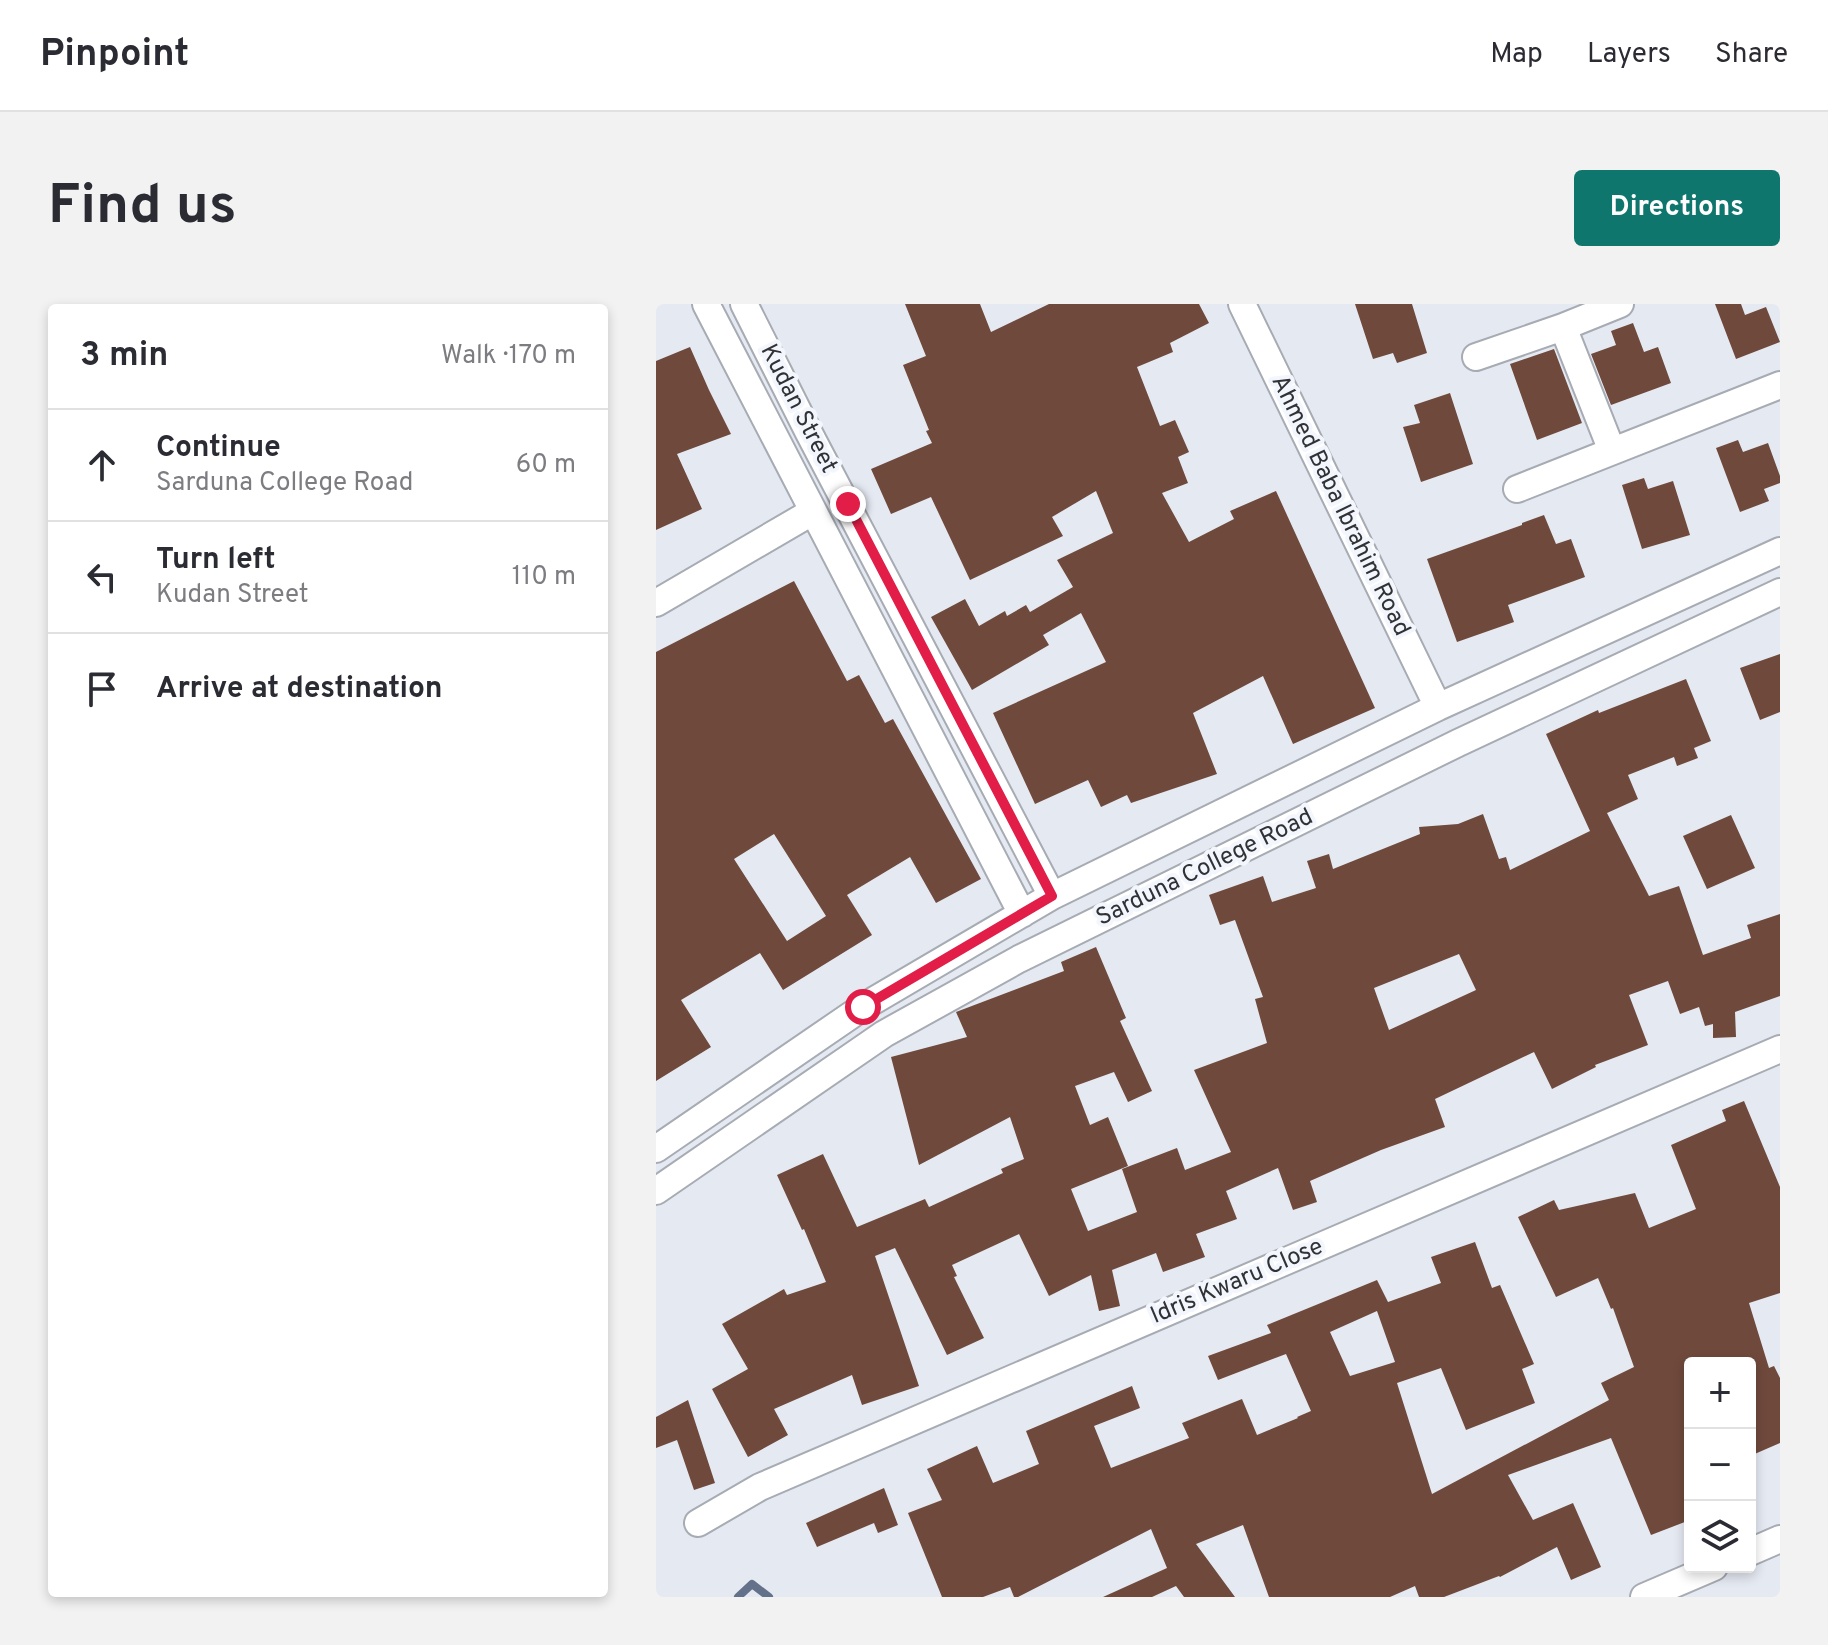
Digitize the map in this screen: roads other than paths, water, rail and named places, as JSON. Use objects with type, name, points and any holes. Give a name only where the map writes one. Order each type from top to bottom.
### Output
[{"type":"street","points":[[706,304],[1022,914]]},
{"type":"street","name":"Kudan Street","points":[[744,304],[1052,896]]},
{"type":"street","name":"Ahmed Baba Ibrahim Road","points":[[1242,304],[1438,707]]},
{"type":"street","points":[[1476,357],[1620,304]]},
{"type":"street","points":[[1563,327],[1612,451]]},
{"type":"street","points":[[1517,489],[1780,385]]},
{"type":"street","points":[[656,603],[812,512]]},
{"type":"street","name":"Sarduna College Road","points":[[656,1149],[863,1007],[1052,896],[1438,707],[1780,551]]},
{"type":"street","name":"Sarduna College Road","points":[[656,1191],[884,1034],[1019,959],[1458,743],[1780,592]]},
{"type":"street","name":"Idris Kwaru Close","points":[[698,1523],[760,1487],[1780,1049]]},
{"type":"street","points":[[1756,1549],[1780,1539]]},
{"type":"street","points":[[1644,1597],[1700,1573]]},
{"type":"waterway","points":[[738,1597],[752,1584],[769,1597]]}]
